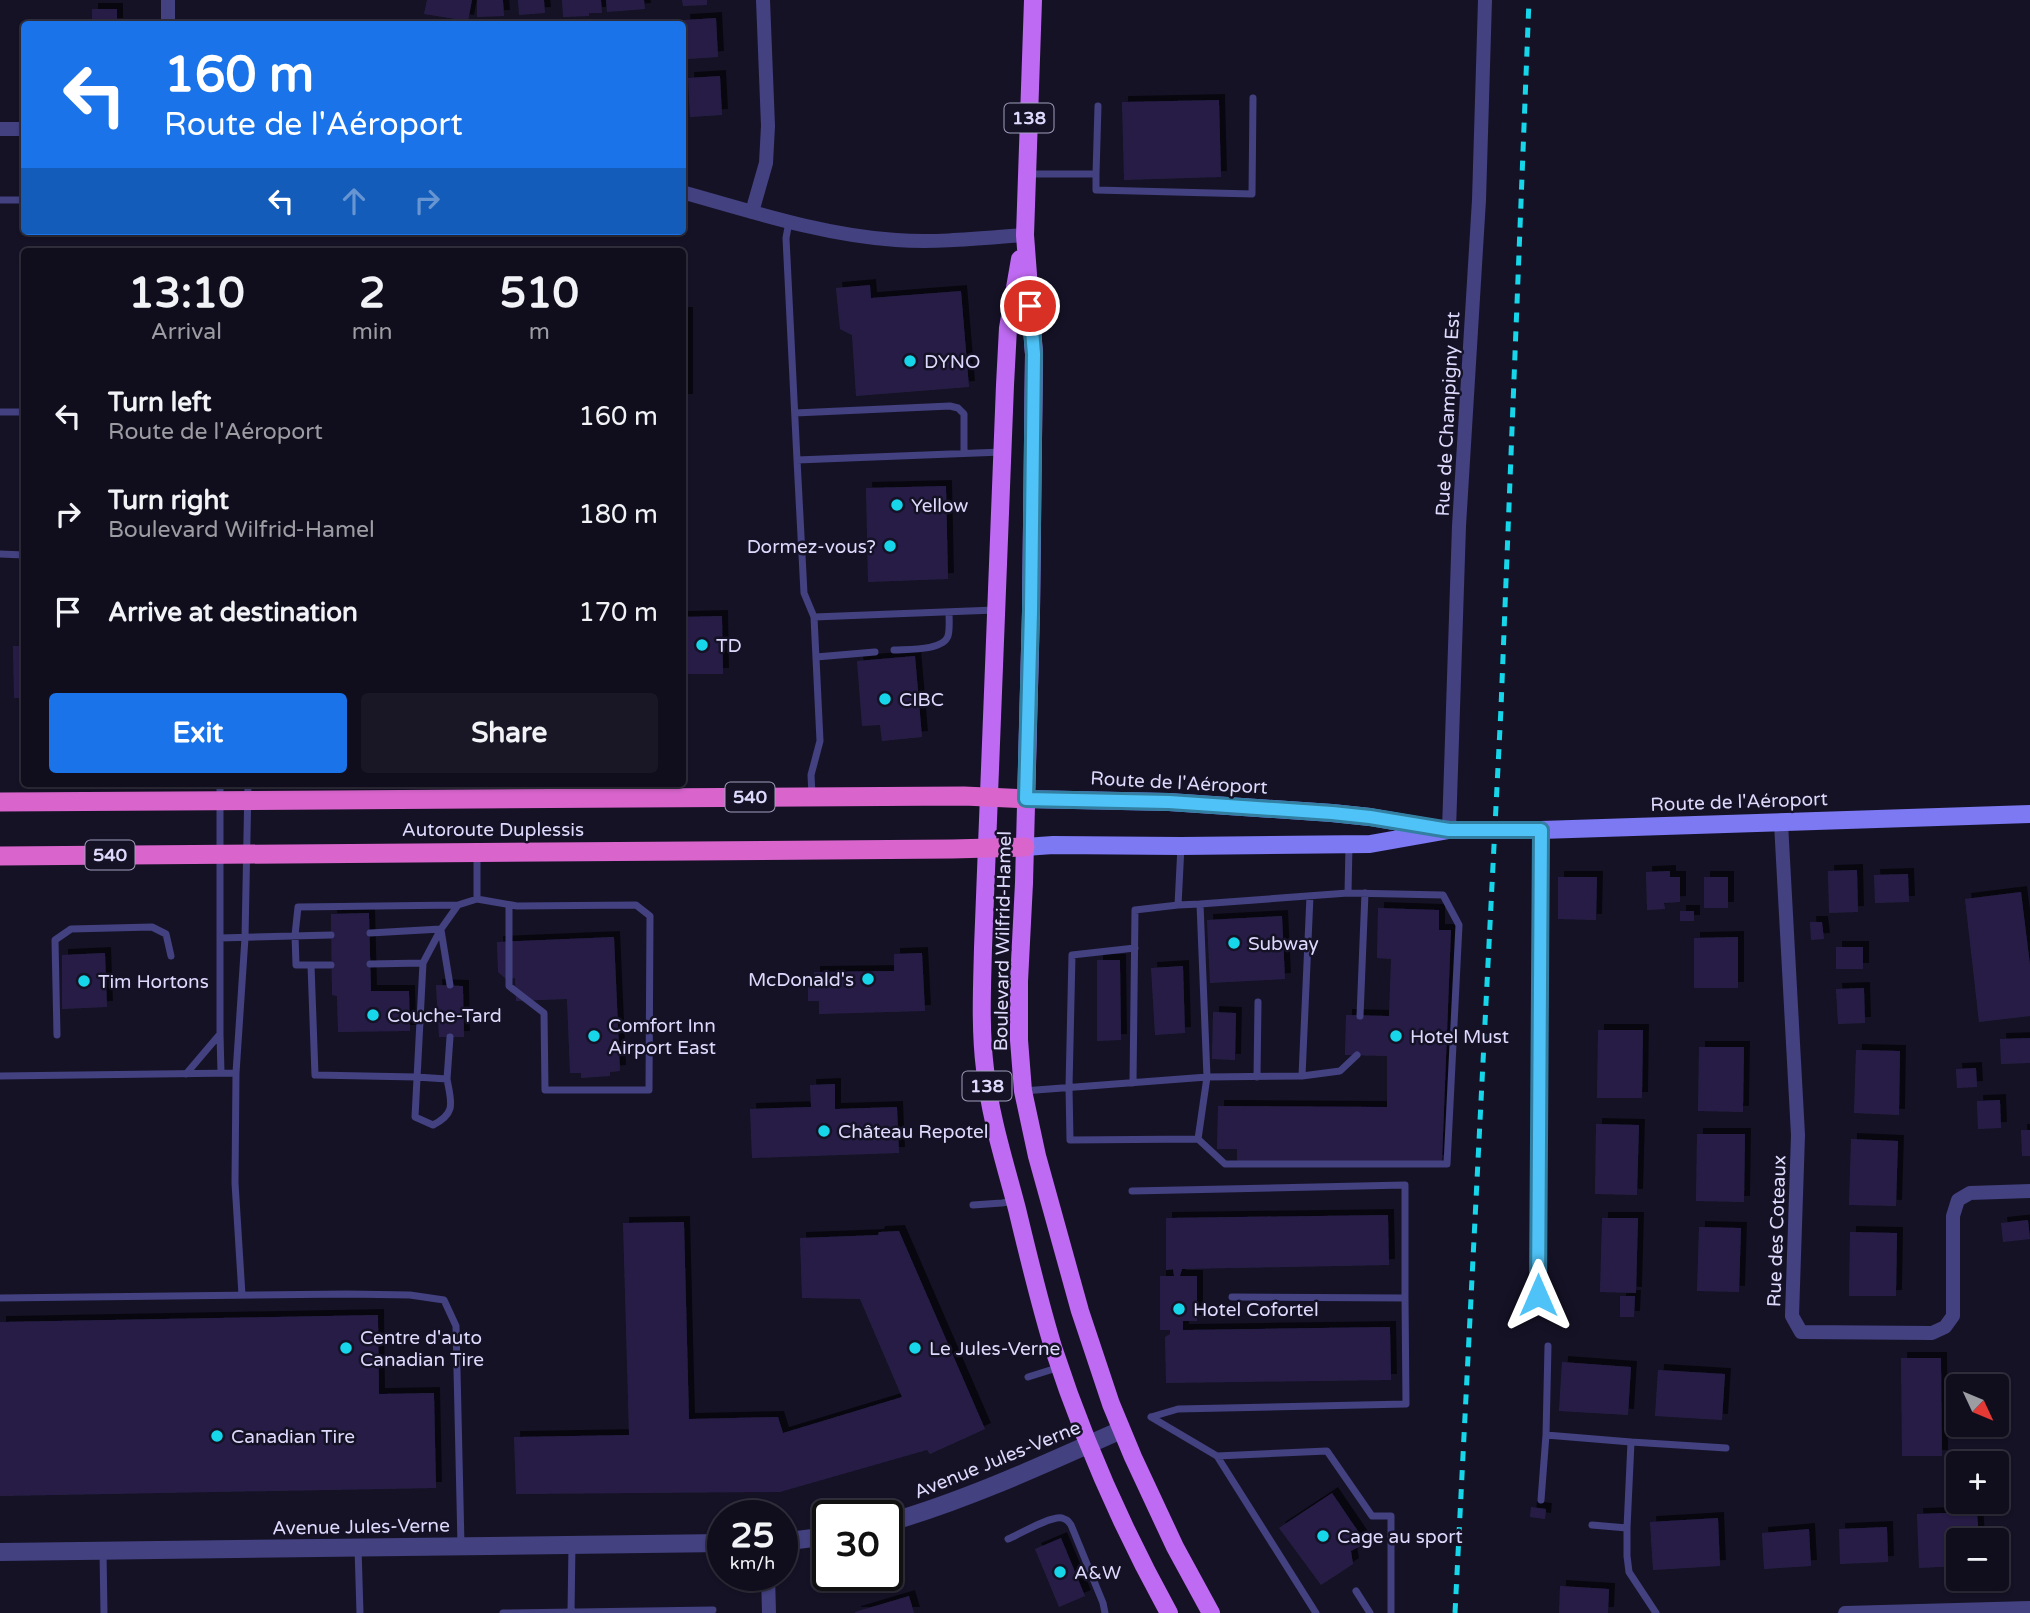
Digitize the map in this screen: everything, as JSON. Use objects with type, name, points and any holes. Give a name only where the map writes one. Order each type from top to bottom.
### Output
[{"type":"highway","name":"Autoroute Duplessis","points":[[0,802],[220,792],[989,797]]},
{"type":"highway","name":"Route de l'Aéroport","points":[[989,797],[1026,799]]},
{"type":"highway","name":"Route de l'Aéroport","points":[[987,847],[1025,847]]},
{"type":"highway","name":"Autoroute Duplessis","points":[[0,856],[987,847]]},
{"type":"main road","name":"Boulevard Wilfrid-Hamel","points":[[1033,0],[1025,235],[1034,354],[1031,611],[1019,981],[1019,1040],[1023,1091],[1037,1156],[1080,1311],[1121,1430],[1175,1547],[1211,1613]]},
{"type":"main road","name":"Boulevard Wilfrid-Hamel","points":[[1025,235],[1008,328],[987,847],[982,1024],[985,1068],[993,1118],[1060,1367],[1089,1444],[1128,1534],[1169,1613]]},
{"type":"main road","name":"Route de l'Aéroport","points":[[1026,799],[1169,802],[1332,813],[1449,830],[1541,830],[2030,814]]},
{"type":"main road","name":"Route de l'Aéroport","points":[[1025,847],[1370,844],[1449,830]]},
{"type":"street","points":[[168,0],[168,21]]},
{"type":"street","points":[[752,212],[765,163],[768,126],[762,0]]},
{"type":"street","name":"Rue de Champigny Est","points":[[1449,830],[1459,526],[1479,200],[1485,0]]},
{"type":"street","points":[[0,129],[21,129]]},
{"type":"street","points":[[686,193],[839,233],[898,240],[1025,235]]},
{"type":"street","name":"Rue des Coteaux","points":[[1781,823],[1798,1135],[1792,1316],[1801,1332],[1932,1333],[1945,1327],[1953,1316],[1953,1216],[1958,1200],[1970,1193],[2030,1191]]},
{"type":"street","points":[[1538,1295],[1541,830]]},
{"type":"street","name":"Avenue Jules-Verne","points":[[903,1518],[1121,1430]]},
{"type":"street","name":"Avenue Jules-Verne","points":[[0,1552],[707,1543]]},
{"type":"street","points":[[768,1591],[769,1613]]},
{"type":"street","points":[[1845,1613],[2030,1608]]},
{"type":"lane","points":[[1098,106],[1096,190],[1252,194],[1253,98]]},
{"type":"lane","points":[[1027,174],[1096,174]]},
{"type":"lane","points":[[0,200],[21,200]]},
{"type":"lane","points":[[789,222],[786,238],[804,593],[814,617],[820,741],[811,775],[813,797]]},
{"type":"lane","points":[[795,413],[950,406],[958,408],[964,414],[964,453]]},
{"type":"lane","points":[[0,412],[21,412]]},
{"type":"lane","points":[[797,460],[1003,452]]},
{"type":"lane","points":[[0,554],[21,555]]},
{"type":"lane","points":[[814,617],[997,610]]},
{"type":"lane","points":[[894,650],[936,646],[944,641],[948,636],[949,612]]},
{"type":"lane","points":[[816,657],[875,652]]},
{"type":"lane","points":[[220,792],[220,1073]]},
{"type":"lane","points":[[242,1295],[235,1183],[236,1073],[245,937],[248,792]]},
{"type":"lane","points":[[1348,893],[1349,844]]},
{"type":"lane","points":[[1178,905],[1181,846]]},
{"type":"lane","points":[[477,899],[478,852]]},
{"type":"lane","points":[[1133,1083],[1135,948],[1135,909],[1348,893],[1443,895],[1459,925],[1447,1164],[1225,1164],[1198,1139],[1070,1140],[1072,955],[1135,948]]},
{"type":"lane","points":[[1360,1016],[1365,893]]},
{"type":"lane","points":[[1301,1076],[1310,896]]},
{"type":"lane","points":[[331,965],[296,965],[298,907],[458,905],[477,899],[517,906],[636,905],[650,916],[649,1090],[545,1090],[544,1013],[509,986],[509,905]]},
{"type":"lane","points":[[1198,1139],[1207,1077],[1200,904]]},
{"type":"lane","points":[[450,1037],[447,1079],[452,1107],[445,1119],[433,1125],[415,1117],[423,963],[441,929],[458,905]]},
{"type":"lane","points":[[57,1035],[55,940],[71,929],[152,927],[166,934],[171,956]]},
{"type":"lane","points":[[370,933],[441,929]]},
{"type":"lane","points":[[441,929],[450,985]]},
{"type":"lane","points":[[220,938],[331,935]]},
{"type":"lane","points":[[370,964],[423,963]]},
{"type":"lane","points":[[311,965],[316,1075],[447,1079]]},
{"type":"lane","points":[[1257,1077],[1258,1002]]},
{"type":"lane","points":[[186,1074],[220,1034]]},
{"type":"lane","points":[[1023,1091],[1207,1077],[1301,1076],[1340,1071],[1357,1055]]},
{"type":"lane","points":[[0,1076],[236,1073]]},
{"type":"lane","points":[[1132,1191],[1405,1185],[1406,1405],[1178,1409],[1151,1417],[1217,1456],[1316,1613]]},
{"type":"lane","points":[[973,1205],[1014,1200]]},
{"type":"lane","points":[[0,1298],[410,1295],[444,1300],[456,1326],[461,1545]]},
{"type":"lane","points":[[1232,1297],[1405,1298]]},
{"type":"lane","points":[[1541,1500],[1548,1346]]},
{"type":"lane","points":[[1028,1377],[1060,1367]]},
{"type":"lane","points":[[1546,1435],[1726,1448]]},
{"type":"lane","points":[[1631,1442],[1627,1528],[1629,1572],[1656,1613]]},
{"type":"lane","points":[[1217,1456],[1327,1451],[1372,1516],[1391,1516],[1391,1613]]},
{"type":"lane","points":[[1008,1539],[1050,1520],[1066,1519],[1071,1525],[1105,1613]]},
{"type":"lane","points":[[1592,1525],[1627,1528]]},
{"type":"lane","points":[[571,1612],[572,1544]]},
{"type":"lane","points":[[358,1547],[360,1613]]},
{"type":"lane","points":[[103,1550],[104,1613]]},
{"type":"lane","points":[[1356,1591],[1370,1613]]},
{"type":"lane","points":[[503,1613],[713,1610]]},
{"type":"building","points":[[427,0],[472,0],[468,21],[424,14]]},
{"type":"building","points":[[477,0],[503,0],[504,16],[477,17]]},
{"type":"building","points":[[518,0],[544,0],[545,13],[519,15]]},
{"type":"building","points":[[562,0],[601,0],[602,13],[563,17]]},
{"type":"building","points":[[606,0],[644,0],[645,9],[607,12]]},
{"type":"building","points":[[682,0],[707,0],[707,5],[683,6]]},
{"type":"building","points":[[92,9],[117,9],[117,21],[92,21]]},
{"type":"building","points":[[716,18],[718,57],[687,59],[684,20]]},
{"type":"building","points":[[720,76],[722,115],[690,117],[688,78]]},
{"type":"building","points":[[1219,100],[1221,177],[1124,180],[1122,102]]},
{"type":"building","name":"DYNO","points":[[870,285],[871,298],[961,291],[969,387],[856,396],[852,335],[840,329],[836,288]]},
{"type":"building","points":[[686,313],[687,313],[686,400]]},
{"type":"building","points":[[946,486],[948,579],[868,582],[866,488]]},
{"type":"building","name":"TD","points":[[722,616],[723,674],[686,674],[686,617]]},
{"type":"building","points":[[21,638],[21,698],[14,698],[13,646],[20,646]]},
{"type":"building","points":[[915,656],[922,737],[882,741],[880,725],[862,726],[857,661]]},
{"type":"building","points":[[1857,870],[1858,912],[1829,913],[1828,871]]},
{"type":"building","points":[[1670,871],[1670,877],[1680,877],[1680,902],[1664,903],[1665,909],[1647,910],[1646,872]]},
{"type":"building","points":[[1908,874],[1909,902],[1875,903],[1874,875]]},
{"type":"building","points":[[1558,877],[1597,877],[1596,920],[1558,919]]},
{"type":"building","points":[[1704,877],[1728,877],[1728,908],[1704,908]]},
{"type":"building","points":[[2021,892],[2030,965],[2030,1016],[1979,1022],[1965,899]]},
{"type":"building","name":"Hotel Must","points":[[1378,908],[1439,910],[1439,930],[1451,930],[1442,1161],[1237,1162],[1237,1149],[1217,1149],[1218,1106],[1387,1107],[1387,1056],[1345,1055],[1346,1015],[1389,1016],[1391,959],[1377,958]]},
{"type":"building","points":[[1680,911],[1694,911],[1694,921],[1680,921]]},
{"type":"building","points":[[369,913],[371,991],[409,991],[410,1031],[338,1032],[337,996],[332,995],[331,914]]},
{"type":"building","points":[[1282,916],[1285,979],[1210,983],[1207,920]]},
{"type":"building","points":[[1810,922],[1822,922],[1824,939],[1811,940]]},
{"type":"building","name":"Comfort Inn Airport East","points":[[614,937],[620,1071],[610,1072],[610,1076],[581,1078],[581,1073],[570,1073],[567,999],[516,1001],[515,978],[506,979],[498,972],[497,942]]},
{"type":"building","points":[[1738,937],[1738,988],[1694,988],[1694,938]]},
{"type":"building","points":[[1836,947],[1863,947],[1863,969],[1836,969]]},
{"type":"building","name":"Tim Hortons","points":[[105,953],[107,1007],[62,1009],[62,955]]},
{"type":"building","name":"McDonald's","points":[[922,953],[925,1011],[819,1014],[819,1001],[808,1001],[808,986],[814,985],[814,972],[894,971],[894,954]]},
{"type":"building","points":[[1097,960],[1120,960],[1121,1040],[1097,1041]]},
{"type":"building","points":[[1183,966],[1185,1033],[1155,1035],[1151,968]]},
{"type":"building","points":[[436,985],[463,986],[464,1037],[439,1037]]},
{"type":"building","points":[[1864,988],[1865,1023],[1838,1024],[1836,989]]},
{"type":"building","points":[[1213,1012],[1236,1013],[1235,1060],[1212,1059]]},
{"type":"building","points":[[1598,1030],[1643,1030],[1642,1098],[1597,1098]]},
{"type":"building","points":[[2030,1038],[2030,1063],[2001,1064],[2000,1039]]},
{"type":"building","points":[[1699,1047],[1744,1047],[1743,1112],[1698,1111]]},
{"type":"building","points":[[1856,1050],[1900,1051],[1899,1115],[1854,1113]]},
{"type":"building","points":[[1976,1068],[1977,1087],[1957,1088],[1956,1069]]},
{"type":"building","name":"Château Repotel","points":[[835,1084],[835,1109],[897,1107],[899,1153],[752,1158],[750,1109],[811,1107],[810,1085]]},
{"type":"building","points":[[2000,1100],[2001,1128],[1978,1129],[1977,1101]]},
{"type":"building","points":[[1596,1124],[1639,1125],[1637,1195],[1595,1194]]},
{"type":"building","points":[[2021,1130],[2030,1130],[2030,1156],[2022,1156]]},
{"type":"building","points":[[1697,1134],[1745,1134],[1744,1202],[1696,1201]]},
{"type":"building","points":[[1851,1139],[1898,1141],[1896,1206],[1849,1205]]},
{"type":"building","name":"Hotel Cofortel","points":[[1388,1215],[1389,1265],[1182,1269],[1180,1276],[1197,1276],[1197,1321],[1183,1321],[1183,1330],[1390,1327],[1391,1380],[1166,1383],[1165,1337],[1170,1334],[1170,1330],[1160,1330],[1160,1276],[1174,1276],[1173,1269],[1166,1270],[1166,1218]]},
{"type":"building","points":[[1602,1218],[1638,1218],[1636,1293],[1600,1292]]},
{"type":"building","points":[[2028,1220],[2030,1239],[2003,1242],[2001,1223]]},
{"type":"building","name":"Le Jules-Verne","points":[[684,1222],[689,1419],[778,1417],[783,1433],[902,1397],[860,1299],[802,1298],[800,1238],[878,1235],[879,1232],[899,1231],[985,1429],[930,1454],[927,1450],[780,1492],[516,1494],[514,1437],[629,1435],[623,1223]]},
{"type":"building","points":[[1699,1227],[1741,1228],[1739,1292],[1697,1291]]},
{"type":"building","points":[[1850,1232],[1897,1233],[1896,1296],[1849,1296]]},
{"type":"building","points":[[1620,1296],[1635,1296],[1634,1317],[1620,1317]]},
{"type":"building","name":"Canadian Tire","points":[[378,1315],[379,1394],[434,1393],[436,1488],[0,1496],[0,1322]]},
{"type":"building","points":[[1901,1358],[1941,1358],[1942,1456],[1902,1456]]},
{"type":"building","points":[[1562,1362],[1631,1367],[1628,1415],[1559,1411]]},
{"type":"building","points":[[1658,1370],[1725,1374],[1722,1420],[1655,1416]]},
{"type":"building","name":"Cage au sport","points":[[1332,1493],[1366,1543],[1351,1551],[1353,1564],[1321,1585],[1279,1528]]},
{"type":"building","points":[[1531,1507],[1546,1509],[1545,1519],[1530,1517]]},
{"type":"building","points":[[1917,1514],[1977,1514],[1978,1528],[1946,1528],[1946,1567],[1919,1568]]},
{"type":"building","points":[[1718,1518],[1720,1566],[1653,1570],[1650,1522]]},
{"type":"building","points":[[1887,1527],[1888,1562],[1840,1564],[1839,1529]]},
{"type":"building","points":[[1809,1529],[1811,1566],[1764,1569],[1762,1533]]},
{"type":"building","name":"A&W","points":[[1061,1538],[1085,1596],[1059,1607],[1035,1549]]},
{"type":"building","points":[[1560,1586],[1609,1589],[1608,1613],[1559,1613]]},
{"type":"building","points":[[909,1596],[914,1613],[855,1613],[855,1612]]},
{"type":"railway","points":[[1455,1613],[1501,708],[1529,0]]},
{"type":"place","name":"DYNO","points":[[910,361]]},
{"type":"place","name":"Yellow","points":[[897,505]]},
{"type":"place","name":"Dormez-vous?","points":[[890,546]]},
{"type":"place","name":"TD","points":[[702,645]]},
{"type":"place","name":"CIBC","points":[[885,699]]},
{"type":"place","name":"Subway","points":[[1234,943]]},
{"type":"place","name":"McDonald's","points":[[868,979]]},
{"type":"place","name":"Tim Hortons","points":[[84,981]]},
{"type":"place","name":"Couche-Tard","points":[[373,1015]]},
{"type":"place","name":"Comfort Inn Airport East","points":[[594,1036]]},
{"type":"place","name":"Hotel Must","points":[[1396,1036]]},
{"type":"place","name":"Château Repotel","points":[[824,1131]]},
{"type":"place","name":"Hotel Cofortel","points":[[1179,1309]]},
{"type":"place","name":"Centre d'auto Canadian Tire","points":[[346,1348]]},
{"type":"place","name":"Le Jules-Verne","points":[[915,1348]]},
{"type":"place","name":"Canadian Tire","points":[[217,1436]]},
{"type":"place","name":"Cage au sport","points":[[1323,1536]]},
{"type":"place","name":"A&W","points":[[1060,1572]]},
{"type":"route","points":[[1030,306],[1034,354],[1026,799],[1169,802],[1332,813],[1449,830],[1541,830],[1538,1295]]}]
